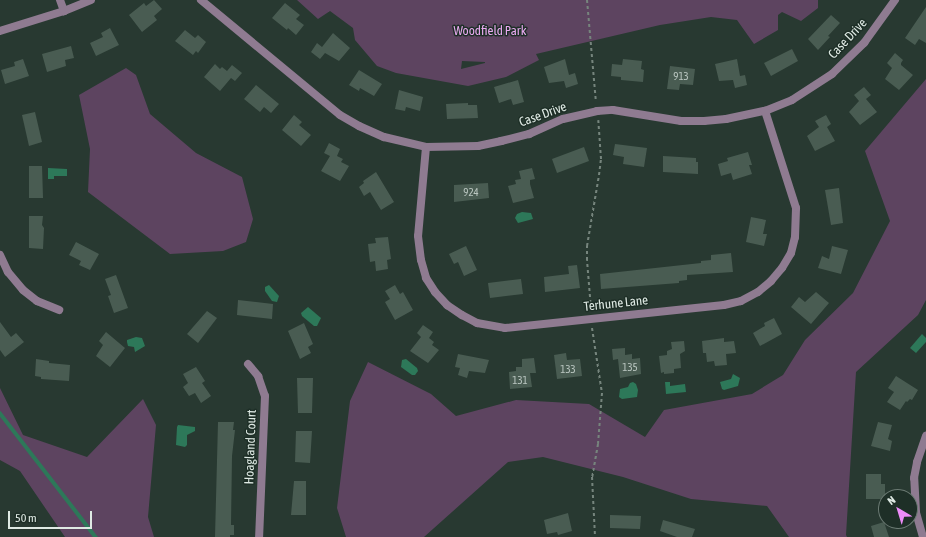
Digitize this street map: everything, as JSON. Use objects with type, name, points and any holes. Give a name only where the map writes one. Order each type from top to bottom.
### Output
[{"type":"street","points":[[60,0],[64,11]]},
{"type":"street","points":[[0,31],[64,11],[91,0]]},
{"type":"street","name":"Case Drive","points":[[201,0],[340,115],[359,126],[384,137],[426,147],[478,146],[529,134],[563,119],[597,111],[613,110],[681,120],[704,121],[726,119],[765,111],[792,100],[814,87],[837,69],[864,43],[895,0]]},
{"type":"street","name":"Terhune Lane","points":[[426,147],[418,236],[420,260],[426,278],[435,292],[447,305],[477,323],[505,328],[724,305],[741,301],[758,292],[771,281],[782,268],[791,252],[795,237],[796,208],[765,111]]},
{"type":"street","points":[[0,255],[8,272],[23,290],[37,301],[59,310]]},
{"type":"street","name":"Hoagland Court","points":[[248,364],[258,376],[266,396],[260,537]]},
{"type":"street","points":[[923,537],[916,512],[914,478],[917,462],[926,436]]},
{"type":"path","points":[[586,0],[596,104]]},
{"type":"path","points":[[591,312],[586,260],[601,159],[598,120]]},
{"type":"path","points":[[592,327],[602,393],[598,444],[592,477],[595,537]]},
{"type":"green space","name":"Woodfield Park","points":[[297,0],[818,0],[818,8],[801,21],[782,12],[778,15],[778,30],[754,44],[737,20],[711,17],[660,25],[536,54],[539,60],[506,77],[468,86],[396,73],[377,66],[355,40],[353,28],[330,11],[318,19]],"holes":[[[462,61],[485,63],[461,69]]]},
{"type":"green space","points":[[126,68],[136,75],[150,114],[196,153],[242,177],[253,219],[246,242],[223,251],[170,254],[88,192],[90,149],[79,95]]},
{"type":"green space","points":[[926,79],[926,300],[918,315],[856,372],[847,537],[789,537],[767,506],[691,499],[623,477],[543,457],[508,462],[424,537],[346,537],[337,508],[350,401],[368,362],[431,394],[456,416],[516,400],[589,404],[645,437],[664,410],[752,394],[783,375],[805,340],[853,293],[890,221],[865,151]]},
{"type":"green space","points":[[0,388],[23,435],[87,457],[143,399],[156,425],[148,517],[154,537],[65,537],[20,471],[0,460]]},
{"type":"shaded area","points":[[48,168],[67,169],[67,176],[54,176],[54,179],[48,179]]},
{"type":"shaded area","points":[[522,212],[531,213],[533,219],[518,223],[515,218],[517,214]]},
{"type":"shaded area","points":[[269,285],[279,296],[277,302],[272,301],[265,291],[265,287]]},
{"type":"shaded area","points":[[308,307],[321,318],[317,326],[314,326],[302,316],[301,313]]},
{"type":"shaded area","points":[[922,334],[926,338],[926,342],[916,353],[910,348]]},
{"type":"shaded area","points":[[136,337],[142,338],[145,346],[135,352],[134,347],[128,346],[127,340]]},
{"type":"shaded area","points":[[406,359],[417,368],[418,371],[415,375],[412,375],[401,367],[402,360]]},
{"type":"shaded area","points":[[733,374],[740,378],[738,386],[724,390],[722,389],[720,382],[731,379]]},
{"type":"shaded area","points":[[633,382],[636,384],[638,390],[637,397],[622,399],[619,397],[620,389],[628,387],[630,383]]},
{"type":"shaded area","points":[[665,382],[670,382],[670,386],[685,384],[686,392],[666,394]]},
{"type":"shaded area","points":[[178,425],[195,427],[195,431],[187,435],[187,445],[185,447],[176,445]]},
{"type":"building","points":[[154,0],[162,9],[154,16],[157,20],[142,32],[129,15],[144,3],[146,6]]},
{"type":"building","points":[[285,3],[300,15],[296,19],[304,25],[296,35],[272,18]]},
{"type":"building","points":[[926,7],[926,43],[919,39],[915,45],[905,38]]},
{"type":"building","points":[[831,15],[840,23],[818,50],[808,39]]},
{"type":"building","points":[[110,28],[119,45],[96,56],[90,43],[103,37],[101,33]]},
{"type":"building","points":[[185,30],[195,38],[198,35],[206,42],[198,53],[196,51],[193,55],[175,41]]},
{"type":"building","points":[[333,33],[350,48],[339,61],[325,53],[320,59],[311,52],[317,43],[322,47]]},
{"type":"building","points":[[71,46],[74,58],[65,60],[66,66],[47,72],[42,54]]},
{"type":"building","points":[[792,49],[798,61],[771,76],[764,63]]},
{"type":"building","points":[[895,53],[903,60],[901,65],[913,75],[899,90],[885,79],[892,68],[887,63]]},
{"type":"building","points":[[23,59],[29,76],[5,84],[1,70],[15,66],[14,62]]},
{"type":"building","points":[[565,59],[569,75],[575,73],[578,84],[566,88],[564,81],[549,83],[544,67]]},
{"type":"building","points":[[623,59],[642,61],[641,69],[644,70],[643,82],[621,80],[621,77],[611,76],[612,64],[622,65]]},
{"type":"building","points":[[737,59],[740,76],[745,75],[747,85],[735,88],[733,80],[719,81],[715,64]]},
{"type":"building","points":[[215,64],[220,69],[222,67],[227,71],[232,65],[242,73],[235,81],[231,78],[220,91],[204,77]]},
{"type":"building","points":[[670,66],[695,69],[693,85],[680,84],[679,90],[667,89]]},
{"type":"building","points":[[359,70],[382,84],[374,96],[360,88],[359,91],[349,85]]},
{"type":"building","points":[[518,80],[524,102],[513,105],[511,99],[499,103],[494,87]]},
{"type":"building","points":[[256,85],[279,104],[271,113],[264,107],[260,112],[244,99]]},
{"type":"building","points":[[864,87],[871,95],[866,99],[877,112],[860,125],[849,112],[859,101],[854,95]]},
{"type":"building","points":[[399,90],[423,97],[420,111],[406,107],[405,111],[395,109]]},
{"type":"building","points":[[468,103],[468,105],[477,105],[478,118],[447,119],[446,104]]},
{"type":"building","points":[[35,112],[42,142],[29,146],[22,115]]},
{"type":"building","points":[[294,115],[302,122],[299,125],[311,135],[301,146],[282,130]]},
{"type":"building","points":[[826,115],[831,124],[827,127],[835,141],[815,151],[807,136],[819,127],[815,121]]},
{"type":"building","points":[[329,143],[340,149],[337,156],[343,159],[341,162],[349,166],[340,181],[321,171],[330,156],[324,153]]},
{"type":"building","points":[[615,144],[647,148],[644,167],[623,164],[624,157],[613,155]]},
{"type":"building","points":[[584,147],[589,161],[557,173],[552,159]]},
{"type":"building","points":[[748,152],[752,165],[749,165],[752,174],[733,180],[731,173],[721,176],[718,164],[728,161],[727,158]]},
{"type":"building","points":[[663,156],[696,158],[696,162],[698,162],[698,174],[663,172]]},
{"type":"building","points":[[29,166],[42,166],[43,198],[29,198]]},
{"type":"building","points":[[532,168],[535,179],[530,180],[530,184],[534,198],[513,203],[508,186],[516,184],[515,180],[521,179],[519,171]]},
{"type":"building","points":[[376,172],[394,202],[381,210],[370,192],[364,196],[359,187],[364,183],[363,181]]},
{"type":"building","points":[[488,183],[489,198],[454,202],[454,185]]},
{"type":"building","points":[[839,188],[843,223],[831,225],[825,190]]},
{"type":"building","points":[[29,216],[43,216],[43,249],[29,248]]},
{"type":"building","points":[[751,217],[766,220],[763,234],[767,234],[764,246],[746,242]]},
{"type":"building","points":[[388,237],[391,259],[387,260],[388,269],[376,271],[375,261],[370,262],[368,244],[376,243],[375,238]]},
{"type":"building","points":[[76,242],[99,254],[90,270],[79,265],[81,261],[69,255]]},
{"type":"building","points":[[466,246],[477,270],[464,276],[458,262],[454,264],[449,254]]},
{"type":"building","points":[[832,246],[848,250],[841,274],[818,268],[822,256],[829,259]]},
{"type":"building","points":[[731,253],[733,272],[687,275],[687,280],[679,281],[679,283],[601,289],[600,274],[701,263],[701,261],[711,260],[711,255]]},
{"type":"building","points":[[577,265],[580,288],[545,292],[544,277],[569,274],[568,266]]},
{"type":"building","points":[[116,275],[128,308],[114,313],[108,296],[111,295],[105,279]]},
{"type":"building","points":[[521,279],[523,294],[490,298],[488,283]]},
{"type":"building","points":[[395,285],[400,294],[403,292],[413,310],[395,320],[385,302],[390,299],[385,291]]},
{"type":"building","points":[[816,292],[829,303],[811,324],[791,307],[799,297],[805,302]]},
{"type":"building","points":[[238,300],[273,304],[272,319],[237,315]]},
{"type":"building","points":[[207,311],[217,318],[198,343],[187,334]]},
{"type":"building","points":[[774,318],[782,334],[760,346],[753,333],[765,326],[764,323]]},
{"type":"building","points":[[0,322],[11,337],[16,333],[24,342],[5,357],[0,350]]},
{"type":"building","points":[[304,323],[313,344],[308,347],[311,353],[300,359],[288,331]]},
{"type":"building","points":[[423,325],[433,332],[429,338],[434,342],[432,345],[439,350],[428,363],[410,351],[421,337],[417,333]]},
{"type":"building","points":[[106,332],[125,348],[110,367],[96,356],[103,345],[99,341]]},
{"type":"building","points":[[724,338],[724,342],[734,341],[736,353],[726,354],[727,365],[715,366],[714,361],[707,362],[706,353],[703,353],[702,341]]},
{"type":"building","points":[[684,341],[685,351],[680,354],[681,368],[674,369],[674,373],[661,373],[659,356],[667,355],[667,351],[672,349],[671,342]]},
{"type":"building","points":[[625,348],[625,355],[632,354],[632,359],[640,358],[641,374],[620,378],[618,359],[613,360],[612,349]]},
{"type":"building","points":[[566,353],[567,360],[580,359],[582,376],[557,379],[554,355]]},
{"type":"building","points":[[458,354],[489,360],[485,373],[469,371],[467,378],[458,375],[460,368],[455,367]]},
{"type":"building","points":[[534,358],[536,373],[530,373],[532,387],[510,389],[509,372],[516,371],[516,367],[522,367],[522,359]]},
{"type":"building","points":[[36,359],[49,361],[49,363],[70,365],[69,381],[41,379],[41,377],[35,376]]},
{"type":"building","points":[[196,367],[205,381],[202,383],[211,396],[201,403],[195,393],[189,396],[183,387],[188,383],[183,374]]},
{"type":"building","points":[[896,376],[918,390],[912,400],[910,399],[907,402],[906,401],[900,410],[887,402],[894,392],[888,388]]},
{"type":"building","points":[[297,378],[313,378],[312,413],[298,413]]},
{"type":"building","points":[[218,422],[234,422],[233,430],[235,430],[232,456],[231,525],[234,525],[234,535],[230,535],[230,537],[215,537]]},
{"type":"building","points":[[878,422],[892,425],[888,439],[892,441],[890,451],[871,446]]},
{"type":"building","points":[[296,431],[312,431],[310,463],[295,462]]},
{"type":"building","points":[[866,474],[881,474],[881,484],[885,484],[885,489],[878,489],[878,499],[866,499]]},
{"type":"building","points":[[294,481],[306,481],[306,515],[291,515]]},
{"type":"building","points":[[568,513],[572,531],[558,535],[557,532],[547,534],[544,520]]},
{"type":"building","points":[[610,515],[641,516],[640,529],[610,528]]},
{"type":"building","points":[[663,520],[695,529],[692,537],[677,537],[660,531]]},
{"type":"building","points":[[878,524],[878,529],[886,529],[889,537],[874,537],[871,526]]},
{"type":"waterway","points":[[0,413],[96,537]]}]
